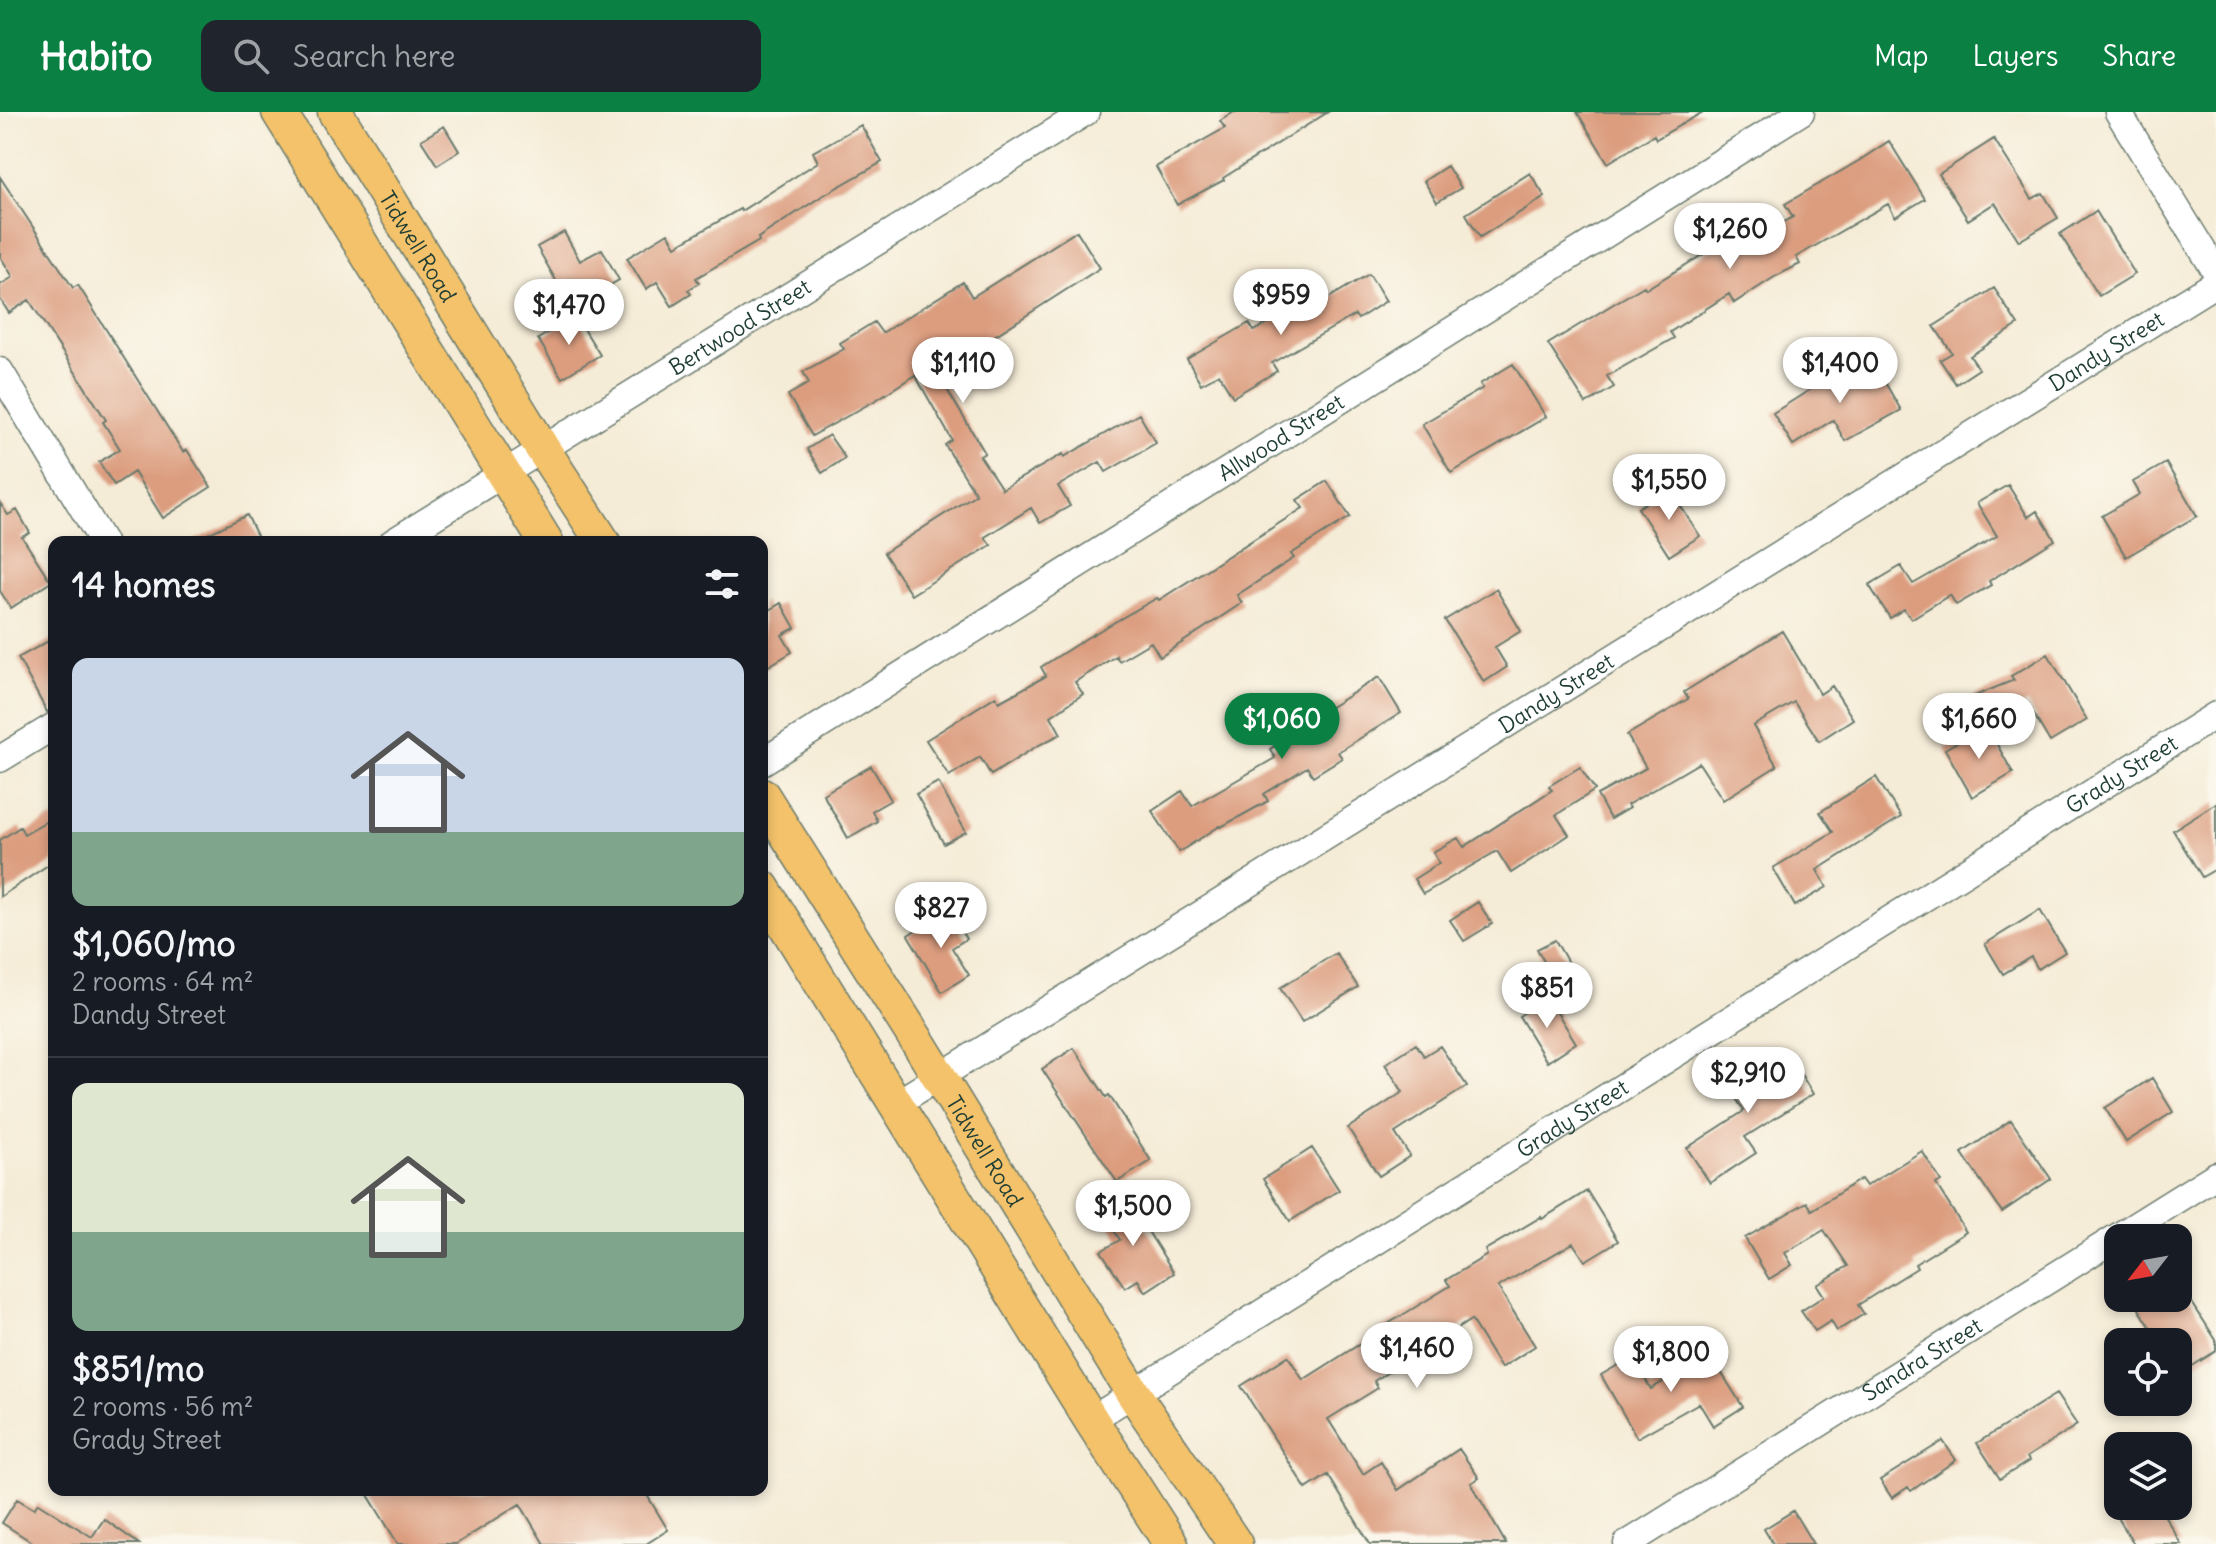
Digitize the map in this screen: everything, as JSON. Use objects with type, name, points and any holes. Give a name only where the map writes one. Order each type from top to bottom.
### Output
[{"type":"main road","points":[[279,112],[542,536]]},
{"type":"main road","name":"Tidwell Road","points":[[335,112],[599,536]]},
{"type":"main road","name":"Tidwell Road","points":[[768,805],[1133,1393],[1235,1544]]},
{"type":"main road","points":[[768,897],[1171,1544]]},
{"type":"street","name":"Bertwood Street","points":[[403,536],[1086,112]]},
{"type":"street","name":"Allwood Street","points":[[768,758],[1801,112]]},
{"type":"street","points":[[2118,112],[2216,272]]},
{"type":"street","name":"Dandy Street","points":[[897,1103],[2216,283]]},
{"type":"street","points":[[0,371],[99,536]]},
{"type":"street","name":"Grady Street","points":[[1091,1420],[2216,715]]},
{"type":"street","points":[[0,759],[48,730]]},
{"type":"street","name":"Sandra Street","points":[[1627,1544],[2216,1175]]},
{"type":"building","points":[[1234,112],[1328,112],[1224,180],[1177,205],[1156,167],[1225,128],[1220,121]]},
{"type":"building","points":[[1577,112],[1703,112],[1656,139],[1654,135],[1608,163]]},
{"type":"building","points":[[861,125],[882,162],[822,196],[758,238],[759,241],[696,278],[699,283],[688,290],[691,294],[672,306],[657,282],[646,289],[627,258],[668,233],[676,246],[741,211],[818,162],[813,152]]},
{"type":"building","points":[[444,126],[459,151],[437,165],[421,140]]},
{"type":"building","points":[[1994,139],[2032,199],[2043,193],[2058,218],[2019,241],[1995,203],[1968,220],[1939,174]]},
{"type":"building","points":[[1889,141],[1925,199],[1895,217],[1888,204],[1796,257],[1800,264],[1734,303],[1729,294],[1670,332],[1674,338],[1607,376],[1614,387],[1586,404],[1548,344],[1727,240],[1734,251],[1793,217],[1785,204]]},
{"type":"building","points":[[1447,166],[1461,188],[1437,202],[1424,181]]},
{"type":"building","points":[[1530,173],[1545,197],[1480,237],[1466,214]]},
{"type":"building","points":[[0,177],[73,288],[78,285],[183,452],[187,450],[211,487],[163,518],[134,472],[114,485],[99,462],[120,449],[103,422],[106,420],[29,300],[9,313],[0,299],[0,285],[13,277],[0,256]]},
{"type":"building","points":[[2096,211],[2135,274],[2099,296],[2060,234]]},
{"type":"building","points":[[1077,231],[1100,268],[937,373],[985,453],[980,456],[1002,489],[1139,414],[1156,443],[1106,472],[1100,462],[1058,486],[1070,506],[1040,523],[1031,508],[985,537],[991,545],[911,595],[884,553],[976,494],[945,445],[952,440],[915,375],[812,436],[788,395],[809,383],[803,372],[844,349],[840,343],[874,322],[882,333],[963,282],[972,297]]},
{"type":"building","points":[[564,232],[580,261],[602,249],[619,280],[571,307],[537,247]]},
{"type":"building","points":[[1369,274],[1386,301],[1358,319],[1355,315],[1272,363],[1277,371],[1233,397],[1219,374],[1201,384],[1187,359],[1249,323],[1254,331],[1316,296],[1320,303]]},
{"type":"building","points":[[1994,288],[2018,325],[1970,356],[1979,369],[1956,384],[1940,360],[1952,353],[1934,326]]},
{"type":"building","points":[[576,316],[600,355],[562,378],[538,339]]},
{"type":"building","points":[[1873,362],[1901,410],[1845,441],[1833,420],[1793,445],[1773,413],[1848,366],[1853,373]]},
{"type":"building","points":[[1513,364],[1546,417],[1451,473],[1422,424],[1483,388],[1480,384]]},
{"type":"building","points":[[829,435],[845,458],[822,473],[807,449]]},
{"type":"building","points":[[2166,463],[2197,516],[2126,557],[2102,516],[2140,494],[2133,482]]},
{"type":"building","points":[[1327,481],[1350,517],[1291,554],[1294,558],[1237,595],[1242,603],[1160,657],[1151,642],[1119,661],[1116,656],[1075,682],[1083,694],[1051,716],[1061,734],[991,775],[980,757],[949,776],[926,740],[996,696],[999,702],[1046,676],[1041,667],[1157,598],[1159,600],[1303,508],[1297,500]]},
{"type":"building","points":[[2008,485],[2028,517],[2037,511],[2055,540],[1989,581],[1991,585],[1956,605],[1950,595],[1911,619],[1904,609],[1890,618],[1869,585],[1901,566],[1913,584],[1997,536],[1977,503]]},
{"type":"building","points":[[1669,488],[1700,536],[1669,556],[1638,508]]},
{"type":"building","points":[[0,503],[8,515],[17,510],[30,533],[22,537],[48,577],[48,584],[11,608],[0,591]]},
{"type":"building","points":[[247,515],[257,536],[203,536]]},
{"type":"building","points":[[1496,589],[1521,631],[1495,647],[1507,667],[1484,682],[1445,620]]},
{"type":"building","points":[[781,603],[795,628],[782,635],[792,652],[768,666],[768,611]]},
{"type":"building","points":[[1782,631],[1820,694],[1832,686],[1853,719],[1819,741],[1794,702],[1753,726],[1777,766],[1723,800],[1699,763],[1627,805],[1629,808],[1610,819],[1597,795],[1646,768],[1627,735],[1688,699],[1684,692]]},
{"type":"building","points":[[48,641],[48,712],[47,712],[18,658]]},
{"type":"building","points":[[2048,654],[2087,720],[2050,742],[2027,703],[1976,724],[1965,700],[2014,680],[2011,676]]},
{"type":"building","points":[[1379,677],[1401,713],[1338,752],[1342,758],[1313,776],[1307,767],[1264,794],[1268,801],[1179,852],[1152,811],[1182,791],[1192,806],[1275,758],[1270,749],[1290,736],[1276,714],[1304,697],[1316,716]]},
{"type":"building","points":[[1986,725],[2013,773],[1972,797],[1945,749]]},
{"type":"building","points":[[871,766],[891,800],[872,811],[877,821],[848,838],[823,794]]},
{"type":"building","points":[[1580,767],[1595,790],[1556,815],[1569,835],[1511,873],[1497,851],[1423,894],[1414,879],[1439,863],[1433,852],[1458,838],[1464,847],[1552,790],[1549,786]]},
{"type":"building","points":[[1876,777],[1901,817],[1817,870],[1827,887],[1795,906],[1773,868],[1833,832],[1820,812]]},
{"type":"building","points":[[938,782],[966,832],[944,844],[916,794]]},
{"type":"building","points":[[2216,803],[2216,869],[2202,877],[2173,830]]},
{"type":"building","points":[[48,820],[48,865],[0,897],[0,840],[20,827],[24,834]]},
{"type":"building","points":[[1478,902],[1492,924],[1464,941],[1450,920]]},
{"type":"building","points":[[948,910],[966,939],[952,948],[969,975],[942,992],[908,935]]},
{"type":"building","points":[[2040,910],[2065,952],[2038,969],[2031,957],[2003,974],[1985,944]]},
{"type":"building","points":[[1555,940],[1574,973],[1556,983],[1537,949]]},
{"type":"building","points":[[1336,953],[1358,987],[1302,1022],[1280,988]]},
{"type":"building","points":[[1548,998],[1576,1043],[1547,1062],[1519,1016]]},
{"type":"building","points":[[1416,1044],[1424,1056],[1440,1046],[1467,1086],[1395,1133],[1410,1156],[1379,1176],[1348,1128],[1403,1092],[1385,1064]]},
{"type":"building","points":[[1074,1048],[1106,1097],[1109,1095],[1151,1161],[1117,1182],[1042,1069]]},
{"type":"building","points":[[1743,1057],[1759,1081],[1792,1060],[1813,1094],[1745,1137],[1756,1153],[1710,1183],[1687,1148],[1744,1111],[1719,1072]]},
{"type":"building","points":[[2152,1078],[2173,1112],[2126,1142],[2105,1108]]},
{"type":"building","points":[[2011,1120],[2051,1179],[2002,1212],[1962,1153]]},
{"type":"building","points":[[1312,1148],[1339,1190],[1290,1221],[1263,1179]]},
{"type":"building","points":[[1922,1151],[1941,1181],[1936,1184],[1966,1232],[1858,1305],[1864,1314],[1837,1331],[1831,1321],[1815,1331],[1801,1311],[1824,1296],[1817,1285],[1848,1266],[1824,1230],[1785,1253],[1792,1265],[1769,1279],[1745,1238],[1807,1202],[1812,1210],[1861,1179],[1866,1186]]},
{"type":"building","points":[[1587,1191],[1618,1241],[1585,1261],[1573,1243],[1498,1287],[1535,1346],[1501,1368],[1471,1320],[1374,1381],[1378,1388],[1328,1419],[1363,1474],[1381,1462],[1398,1490],[1459,1449],[1479,1478],[1471,1483],[1506,1544],[1370,1544],[1328,1475],[1306,1489],[1241,1386],[1288,1356],[1303,1380],[1450,1286],[1446,1280],[1487,1255],[1485,1250]]},
{"type":"building","points":[[1124,1193],[1174,1273],[1145,1292],[1138,1280],[1125,1288],[1101,1251],[1120,1240],[1100,1209]]},
{"type":"building","points":[[2192,1303],[2216,1340],[2216,1351],[2192,1366],[2192,1328],[2151,1328],[2141,1312],[2192,1312]]},
{"type":"building","points":[[1709,1353],[1743,1407],[1713,1426],[1699,1403],[1637,1438],[1601,1375],[1632,1357],[1651,1389]]},
{"type":"building","points":[[2056,1394],[2077,1425],[2027,1457],[2029,1461],[2000,1479],[1977,1443]]},
{"type":"building","points":[[1943,1441],[1956,1460],[1911,1491],[1908,1487],[1892,1498],[1880,1480]]},
{"type":"building","points":[[369,1496],[648,1496],[668,1530],[646,1544],[544,1544],[520,1504],[456,1544],[398,1544]]},
{"type":"building","points":[[17,1499],[34,1509],[38,1503],[92,1537],[104,1519],[139,1544],[35,1544],[2,1523]]},
{"type":"building","points":[[1793,1511],[1813,1544],[1773,1544],[1764,1529]]},
{"type":"building","points":[[2119,1520],[2167,1520],[2181,1544],[2134,1544]]}]
